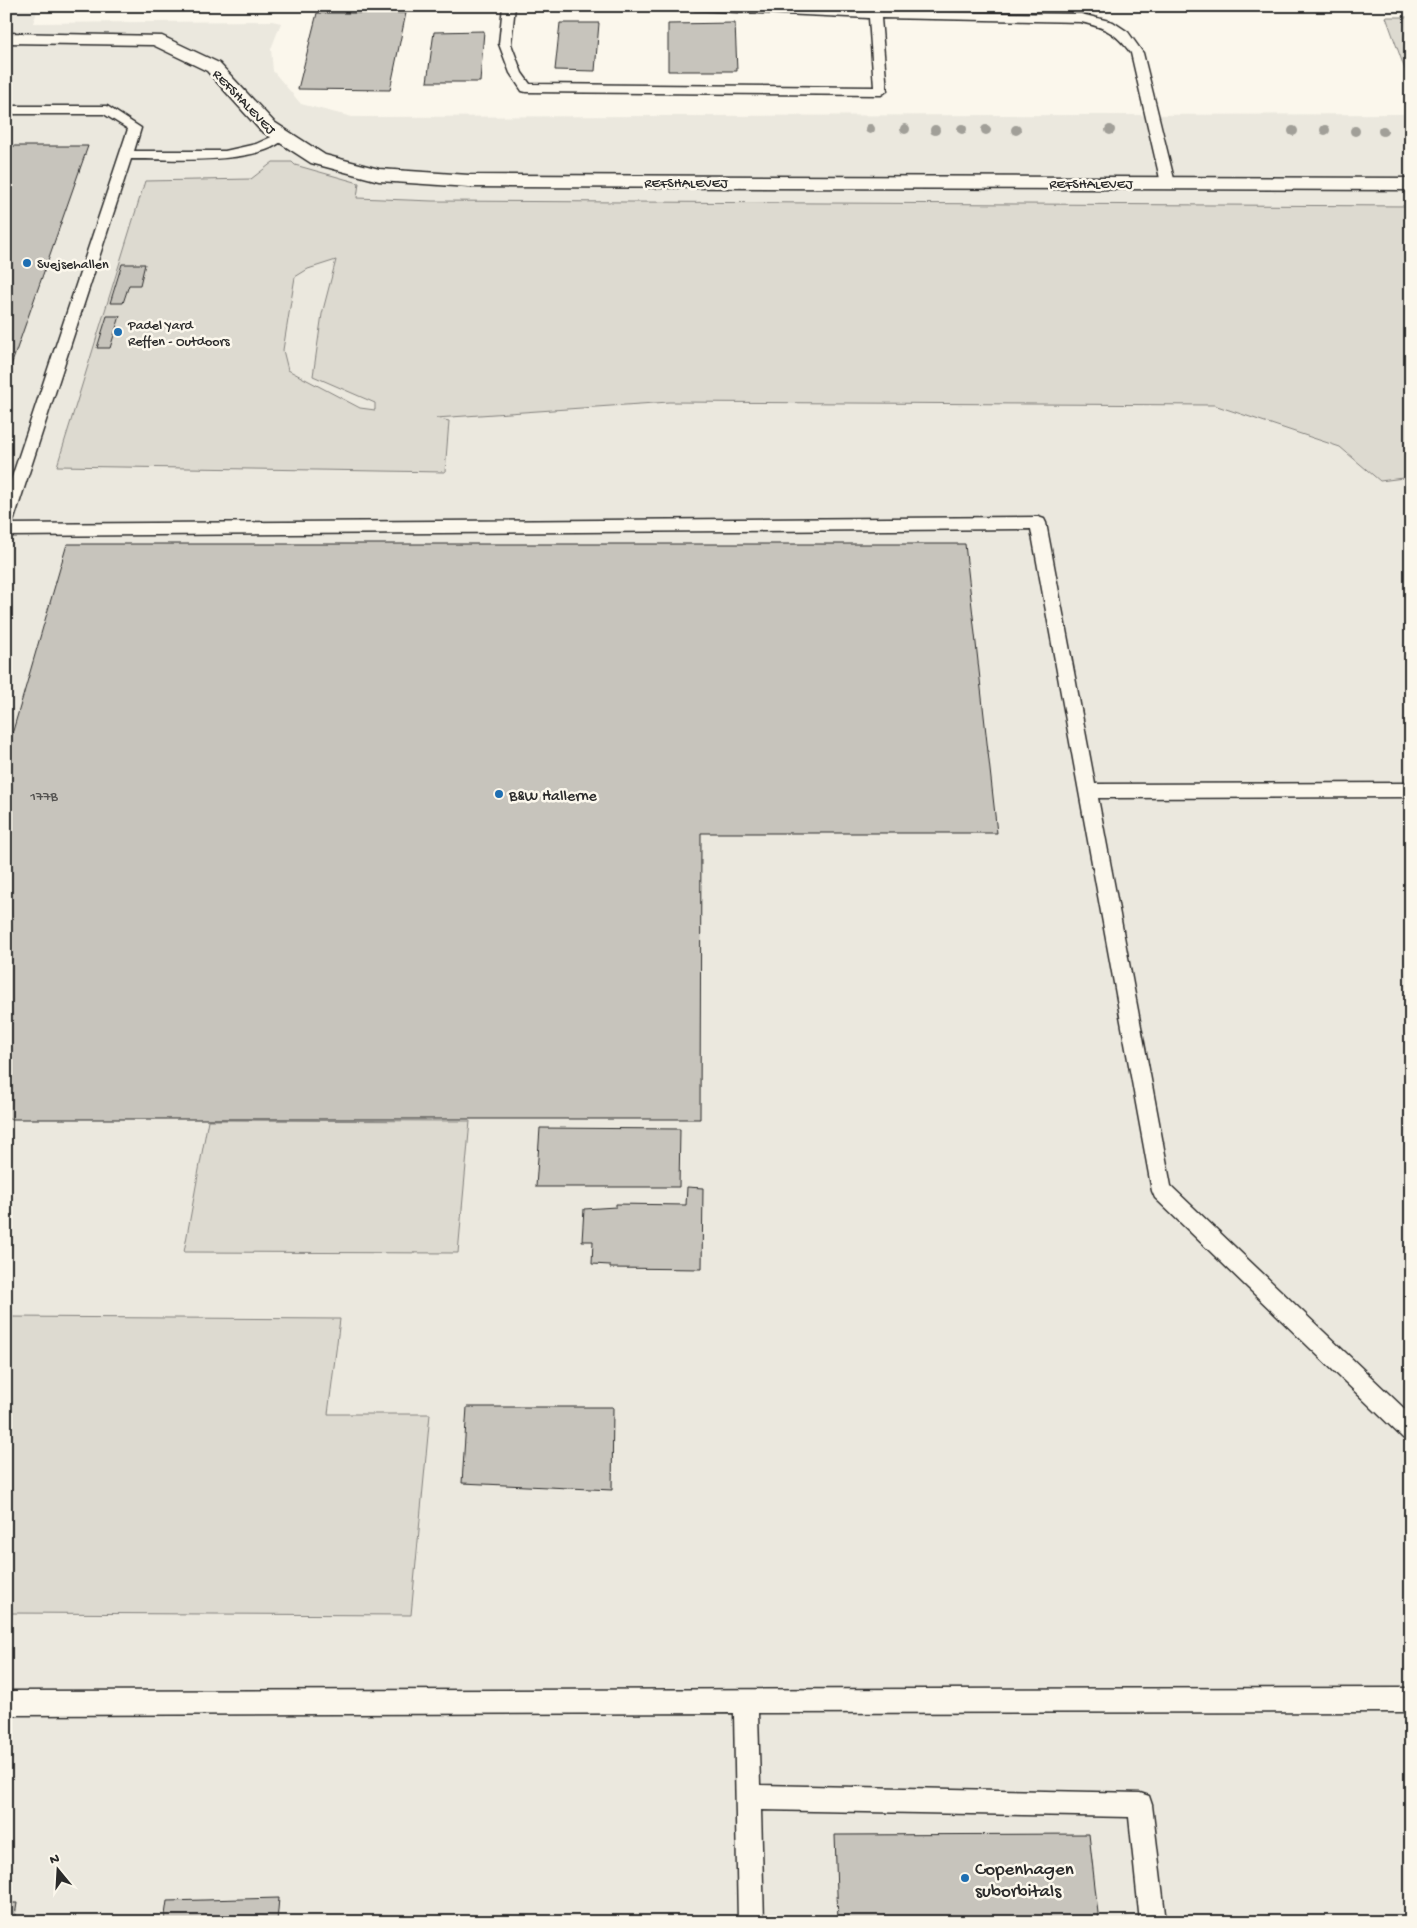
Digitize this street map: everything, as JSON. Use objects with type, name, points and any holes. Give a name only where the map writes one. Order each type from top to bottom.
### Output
[{"type":"street","name":"REFSHALEVEJ","points":[[6,38],[156,40],[213,67],[267,126],[280,137],[318,159],[379,175],[469,181],[1411,184]]},
{"type":"lane","points":[[509,6],[505,44],[516,73],[526,88],[881,90],[874,11]]},
{"type":"lane","points":[[695,6],[780,12],[874,11],[1081,18],[1109,25],[1124,35],[1138,53],[1168,184]]},
{"type":"lane","points":[[6,110],[107,110],[135,128],[6,519]]},
{"type":"lane","points":[[127,155],[224,154],[260,147],[280,137]]},
{"type":"lane","points":[[6,530],[1038,523],[1162,1191],[1411,1430]]},
{"type":"lane","points":[[1088,791],[1411,790]]},
{"type":"lane","points":[[6,1703],[1411,1700]]},
{"type":"lane","points":[[746,1701],[751,1922]]},
{"type":"lane","points":[[748,1797],[1140,1805],[1153,1922]]},
{"type":"shaded area","points":[[6,6],[39,6],[33,23],[272,21],[281,23],[271,49],[273,71],[301,104],[352,117],[1411,114],[1411,1922],[6,1922]]},
{"type":"shaded area","points":[[1386,17],[1411,17],[1411,86]]},
{"type":"shaded area","points":[[273,162],[292,162],[295,165],[359,183],[357,198],[432,201],[1411,206],[1411,477],[1380,481],[1340,447],[1214,405],[669,402],[436,418],[449,421],[445,472],[57,466],[145,181],[251,179]],"holes":[[[336,260],[322,314],[313,376],[375,403],[375,410],[360,408],[288,370],[283,350],[295,277],[308,269]]]},
{"type":"shaded area","points":[[208,1120],[470,1121],[458,1253],[184,1252]]},
{"type":"shaded area","points":[[6,1317],[340,1319],[328,1414],[430,1414],[411,1615],[6,1613]]},
{"type":"building","points":[[317,13],[406,13],[390,90],[298,89]]},
{"type":"building","points":[[560,23],[599,23],[595,71],[555,70]]},
{"type":"building","points":[[735,23],[737,71],[668,71],[668,24]]},
{"type":"building","points":[[484,31],[480,82],[427,82],[434,32]]},
{"type":"building","name":"Svejsehallen","points":[[6,146],[88,146],[6,380]]},
{"type":"building","points":[[122,264],[145,264],[140,285],[129,285],[123,303],[110,303]]},
{"type":"building","points":[[107,316],[120,316],[110,348],[97,348]]},
{"type":"building","name":"B&W Hallerne","points":[[67,544],[965,544],[997,833],[701,833],[700,1119],[6,1119],[6,755]]},
{"type":"building","points":[[540,1128],[680,1129],[679,1187],[536,1187]]},
{"type":"building","points":[[687,1187],[703,1188],[702,1269],[610,1268],[610,1265],[592,1264],[593,1241],[582,1241],[584,1209],[616,1207],[616,1204],[686,1205]]},
{"type":"building","points":[[467,1407],[613,1407],[612,1490],[462,1483]]},
{"type":"building","name":"Copenhagen suborbitals","points":[[1089,1834],[1099,1922],[838,1922],[835,1835]]},
{"type":"building","points":[[279,1898],[277,1922],[164,1922],[167,1901]]},
{"type":"building","points":[[6,1903],[17,1903],[14,1922],[6,1922]]},
{"type":"place","name":"Svejsehallen","points":[[27,263]]},
{"type":"place","name":"Padel Yard Reffen - Outdoors","points":[[118,332]]},
{"type":"place","name":"B&W Hallerne","points":[[499,794]]},
{"type":"place","name":"Copenhagen suborbitals","points":[[965,1878]]}]
